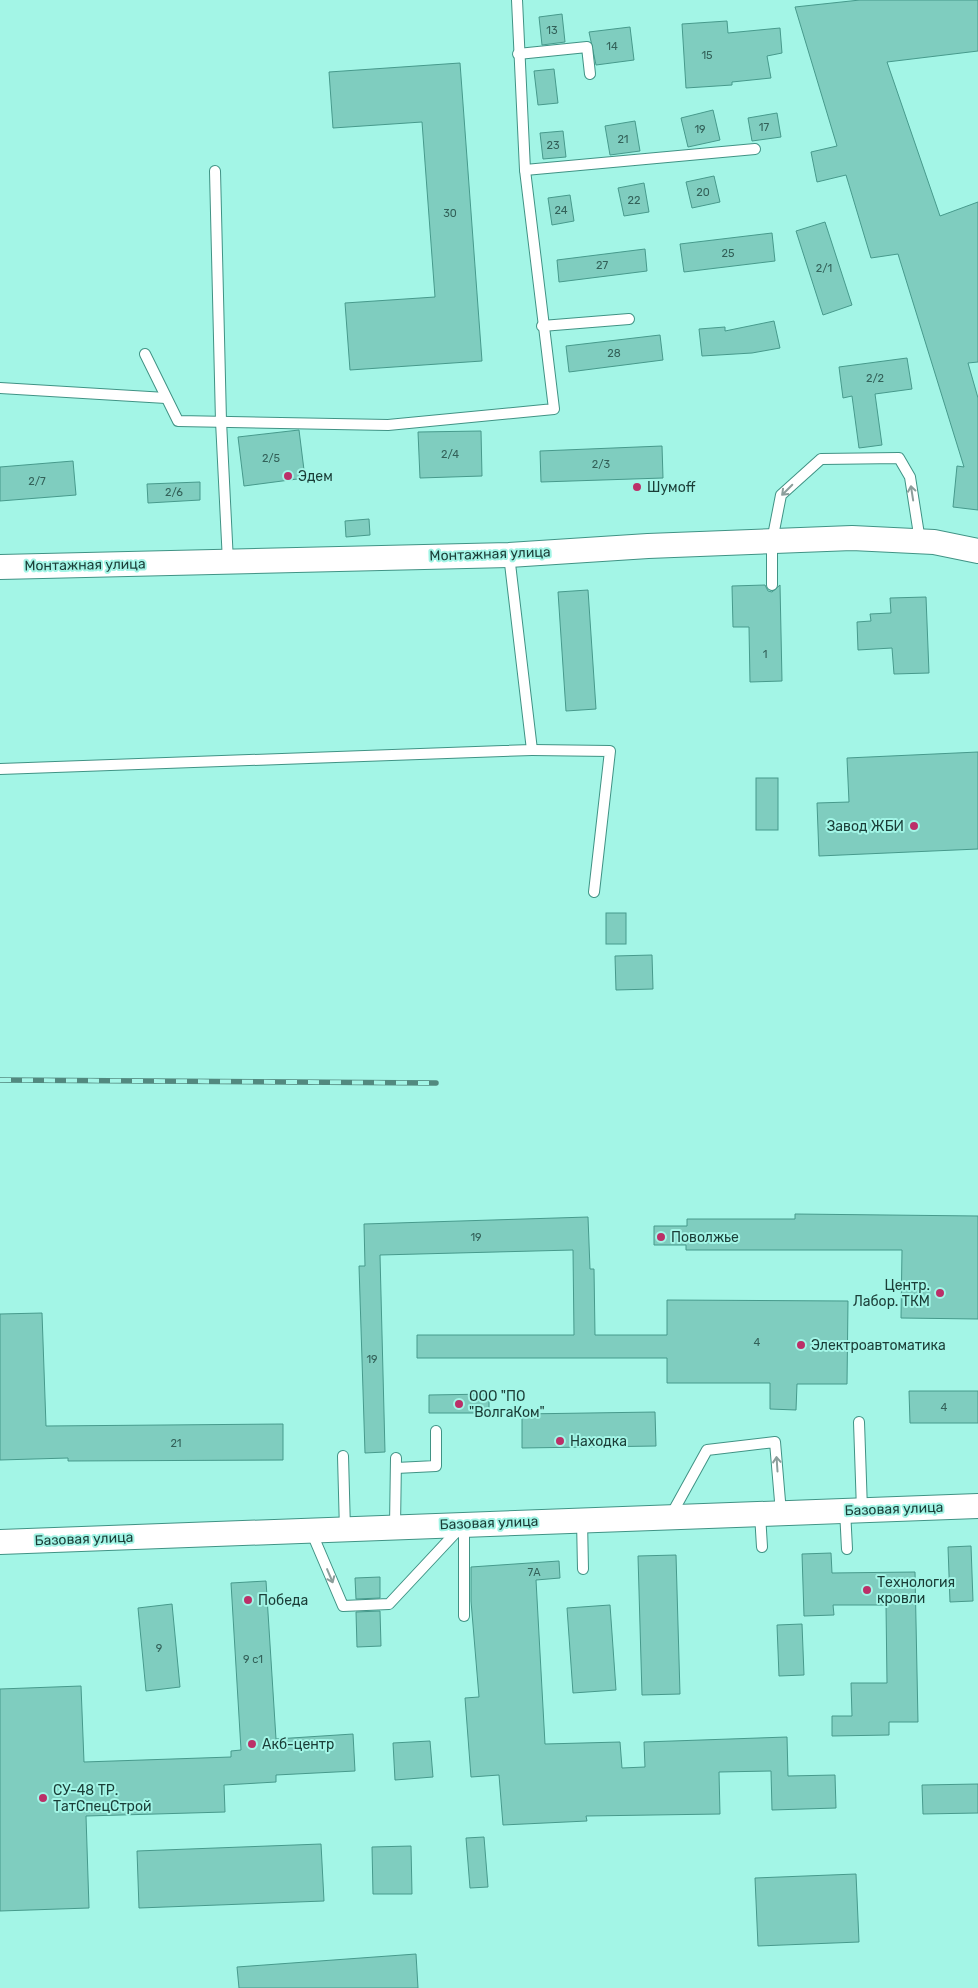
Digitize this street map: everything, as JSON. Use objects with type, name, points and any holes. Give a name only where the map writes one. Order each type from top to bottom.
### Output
[{"type":"street","name":"Монтажная улица","points":[[0,568],[509,554],[648,546],[852,538],[934,542],[978,551]]},
{"type":"street","name":"Базовая улица","points":[[0,1542],[978,1506]]},
{"type":"lane","points":[[145,354],[178,421],[388,425],[554,409],[542,326],[525,170],[518,54],[517,0]]},
{"type":"lane","points":[[518,54],[587,47],[590,74]]},
{"type":"lane","points":[[525,170],[755,149]]},
{"type":"lane","points":[[215,171],[221,421],[228,562]]},
{"type":"lane","points":[[542,326],[630,319]]},
{"type":"lane","points":[[0,388],[166,398]]},
{"type":"lane","points":[[772,585],[772,542],[781,495],[821,459],[899,458],[910,477],[920,541]]},
{"type":"lane","points":[[509,554],[532,750]]},
{"type":"lane","points":[[0,769],[532,750],[610,751],[594,892]]},
{"type":"lane","points":[[847,1549],[853,1510],[859,1422]]},
{"type":"lane","points":[[395,1527],[396,1463],[436,1466],[436,1431]]},
{"type":"lane","points":[[670,1517],[707,1450],[775,1442],[771,1513],[762,1547]]},
{"type":"lane","points":[[344,1456],[345,1530]]},
{"type":"lane","points":[[582,1520],[583,1569]]},
{"type":"lane","points":[[311,1531],[343,1606],[389,1604],[464,1524]]},
{"type":"lane","points":[[464,1524],[464,1616]]},
{"type":"building","points":[[860,0],[978,0],[978,51],[887,62],[940,216],[978,202],[978,362],[968,363],[978,398],[978,510],[953,507],[957,466],[964,467],[898,254],[871,258],[846,175],[817,182],[811,152],[837,146],[795,7]]},
{"type":"building","points":[[562,14],[565,42],[542,45],[539,17]]},
{"type":"building","points":[[727,21],[728,33],[780,28],[782,53],[767,56],[771,78],[732,82],[732,85],[686,88],[682,24]]},
{"type":"building","points":[[630,27],[634,60],[596,65],[589,32]]},
{"type":"building","points":[[460,63],[482,361],[350,370],[345,303],[435,297],[422,122],[333,128],[329,72]]},
{"type":"building","points":[[554,69],[558,103],[538,105],[534,71]]},
{"type":"building","points":[[713,110],[720,140],[688,147],[681,118]]},
{"type":"building","points":[[777,113],[781,137],[752,141],[748,118]]},
{"type":"building","points":[[635,121],[640,151],[610,155],[605,126]]},
{"type":"building","points":[[563,131],[566,157],[543,159],[540,133]]},
{"type":"building","points":[[714,176],[720,202],[692,208],[686,182]]},
{"type":"building","points":[[644,183],[649,212],[624,216],[618,188]]},
{"type":"building","points":[[570,195],[574,221],[552,225],[548,198]]},
{"type":"building","points":[[825,222],[852,305],[823,315],[796,231]]},
{"type":"building","points":[[772,233],[775,261],[684,272],[680,244]]},
{"type":"building","points":[[645,249],[647,271],[559,282],[557,260]]},
{"type":"building","points":[[774,321],[780,348],[752,353],[702,356],[699,329],[725,327],[725,331]]},
{"type":"building","points":[[660,335],[663,360],[569,372],[566,346]]},
{"type":"building","points":[[907,358],[912,389],[875,394],[882,445],[859,448],[852,396],[843,398],[839,367]]},
{"type":"building","points":[[299,430],[305,478],[244,486],[238,437]]},
{"type":"building","points":[[481,431],[482,476],[420,478],[418,432]]},
{"type":"building","points":[[662,446],[663,478],[541,482],[540,451]]},
{"type":"building","points":[[73,461],[76,495],[0,501],[0,467]]},
{"type":"building","points":[[200,482],[200,500],[148,503],[147,484]]},
{"type":"building","points":[[369,519],[370,535],[346,537],[345,521]]},
{"type":"building","points":[[765,585],[768,591],[772,592],[780,585],[782,681],[750,682],[749,627],[733,627],[732,586]]},
{"type":"building","points":[[588,590],[596,709],[566,711],[558,592]]},
{"type":"building","points":[[926,597],[929,673],[894,674],[892,648],[858,650],[857,622],[871,621],[870,614],[891,613],[890,598]]},
{"type":"building","name":"Завод ЖБИ","points":[[978,752],[978,849],[819,856],[817,803],[849,802],[847,758]]},
{"type":"building","points":[[756,778],[778,778],[778,830],[756,830]]},
{"type":"building","points":[[606,913],[626,913],[626,944],[606,944]]},
{"type":"building","points":[[652,955],[653,989],[616,990],[615,956]]},
{"type":"building","points":[[795,1214],[978,1216],[978,1319],[901,1318],[902,1250],[686,1250],[686,1245],[654,1245],[654,1226],[687,1226],[687,1219],[795,1219]]},
{"type":"building","points":[[588,1217],[590,1269],[594,1269],[595,1335],[667,1335],[667,1300],[848,1301],[847,1384],[797,1384],[796,1410],[770,1409],[770,1383],[667,1383],[667,1358],[417,1358],[417,1335],[574,1335],[573,1250],[380,1255],[385,1452],[365,1453],[359,1266],[365,1266],[364,1224]]},
{"type":"building","points":[[42,1313],[46,1426],[283,1424],[283,1460],[68,1461],[68,1458],[0,1460],[0,1314]]},
{"type":"building","points":[[909,1391],[978,1391],[978,1423],[910,1423]]},
{"type":"building","name":"ООО \"ПО \"ВолгаКом\"","points":[[489,1394],[489,1413],[429,1413],[429,1395]]},
{"type":"building","points":[[655,1412],[656,1446],[522,1448],[522,1414]]},
{"type":"building","points":[[971,1546],[973,1601],[950,1602],[948,1547]]},
{"type":"building","points":[[831,1553],[832,1573],[915,1572],[918,1722],[889,1722],[889,1735],[832,1736],[832,1716],[852,1716],[851,1683],[887,1683],[886,1605],[833,1605],[834,1615],[804,1616],[802,1554]]},
{"type":"building","points":[[676,1555],[680,1694],[642,1695],[638,1556]]},
{"type":"building","points":[[559,1561],[560,1578],[536,1580],[545,1744],[620,1742],[622,1768],[645,1767],[644,1742],[787,1737],[788,1776],[835,1775],[836,1808],[772,1810],[771,1771],[719,1772],[720,1814],[586,1816],[587,1821],[503,1825],[499,1775],[471,1777],[465,1698],[479,1697],[471,1601],[471,1567]]},
{"type":"building","points":[[380,1577],[380,1598],[356,1599],[355,1578]]},
{"type":"building","points":[[266,1581],[276,1739],[353,1734],[355,1771],[276,1775],[276,1782],[224,1785],[225,1812],[86,1816],[89,1908],[0,1911],[0,1689],[81,1686],[84,1762],[231,1757],[231,1751],[241,1750],[231,1583]]},
{"type":"building","points":[[172,1604],[180,1687],[146,1691],[138,1608]]},
{"type":"building","points":[[610,1605],[616,1690],[573,1693],[567,1608]]},
{"type":"building","points":[[380,1611],[381,1646],[357,1647],[356,1612]]},
{"type":"building","points":[[802,1624],[804,1675],[779,1676],[777,1625]]},
{"type":"building","points":[[430,1741],[433,1777],[395,1780],[393,1743]]},
{"type":"building","points":[[978,1784],[978,1813],[923,1814],[922,1785]]},
{"type":"building","points":[[484,1837],[488,1887],[470,1888],[466,1838]]},
{"type":"building","points":[[321,1844],[324,1901],[139,1908],[137,1851]]},
{"type":"building","points":[[411,1846],[412,1894],[373,1894],[372,1847]]},
{"type":"building","points":[[856,1874],[859,1942],[758,1946],[755,1878]]},
{"type":"building","points":[[416,1954],[418,1988],[239,1988],[237,1967]]},
{"type":"railway","points":[[0,1080],[436,1083]]},
{"type":"place","name":"Эдем","points":[[288,476]]},
{"type":"place","name":"Шумоff","points":[[637,487]]},
{"type":"place","name":"Завод ЖБИ","points":[[914,826]]},
{"type":"place","name":"Поволжье","points":[[661,1237]]},
{"type":"place","name":"Центр. Лабор. ТКМ","points":[[940,1293]]},
{"type":"place","name":"Электроавтоматика","points":[[801,1345]]},
{"type":"place","name":"ООО \"ПО \"ВолгаКом\"","points":[[459,1404]]},
{"type":"place","name":"Находка","points":[[560,1441]]},
{"type":"place","name":"Технология кровли","points":[[867,1590]]},
{"type":"place","name":"Победа","points":[[248,1600]]},
{"type":"place","name":"Акб-центр","points":[[252,1744]]},
{"type":"place","name":"СУ-48 ТР. ТатСпецСтрой","points":[[43,1798]]}]
